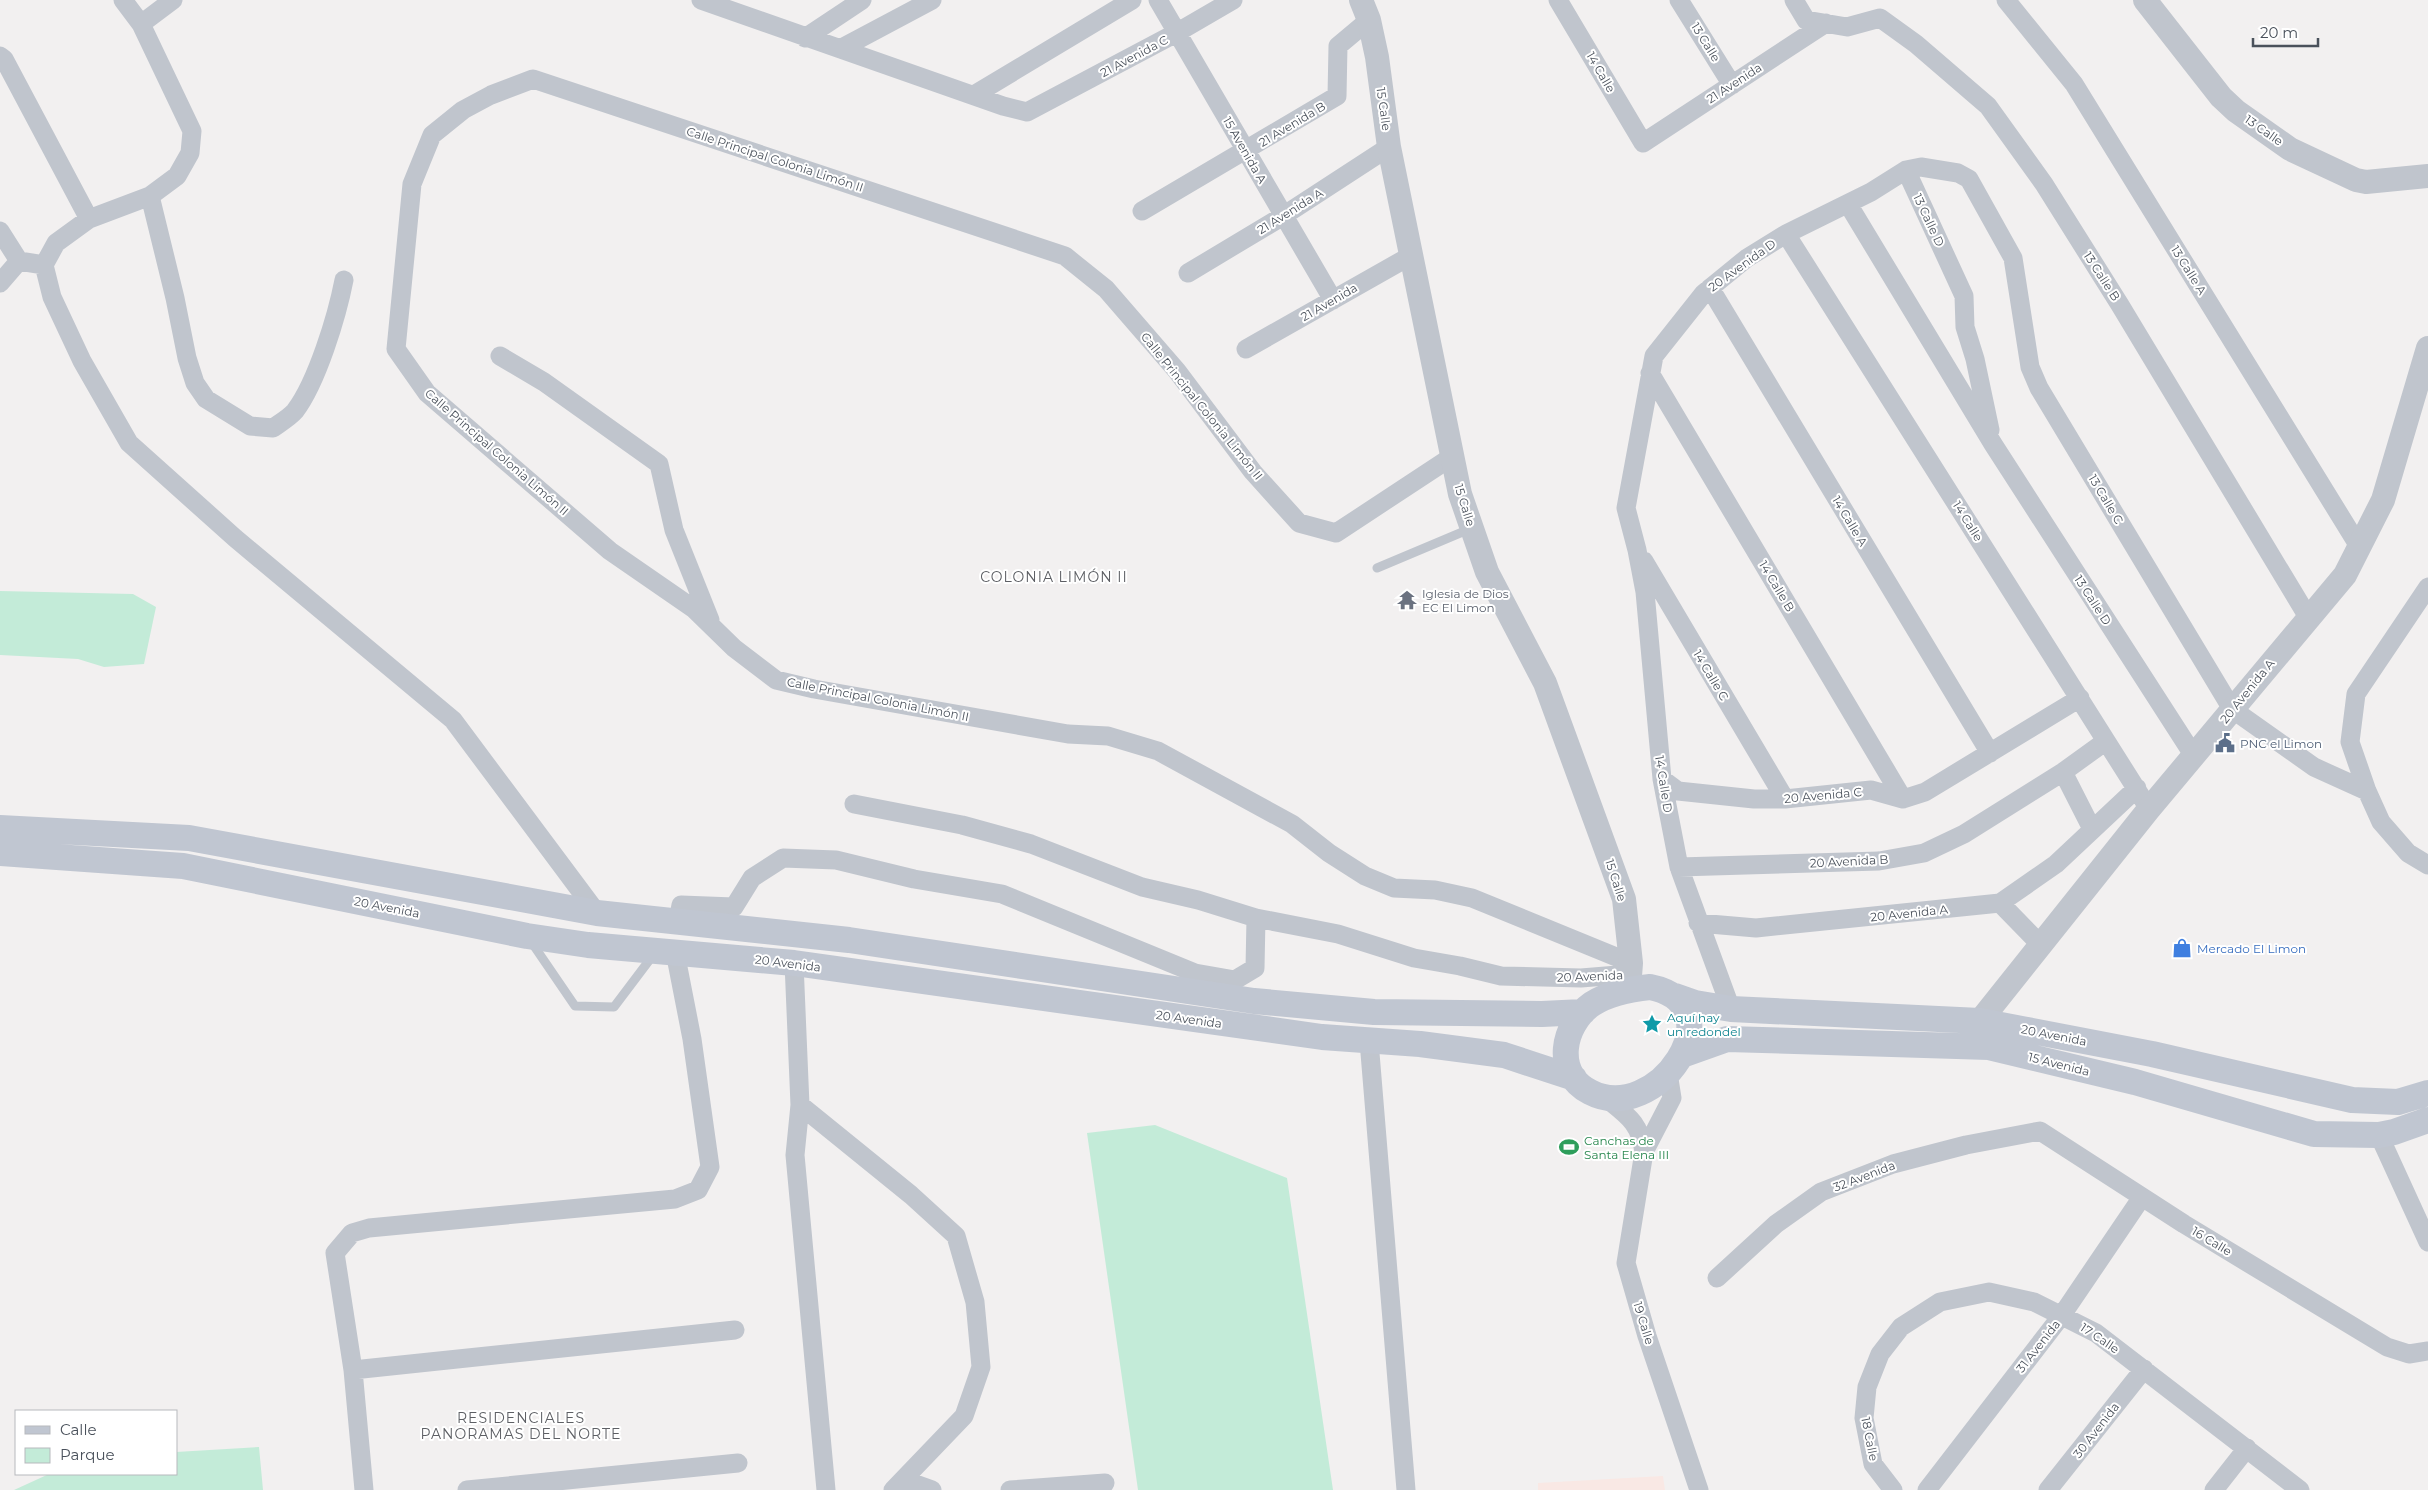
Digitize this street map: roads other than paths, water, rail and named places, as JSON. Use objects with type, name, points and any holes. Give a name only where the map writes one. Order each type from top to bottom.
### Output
[{"type":"main road","points":[[0,828],[188,838],[597,913],[849,940],[1254,1001],[1374,1012],[1542,1014],[1583,1012]]},
{"type":"main road","name":"20 Avenida","points":[[0,853],[183,866],[527,936],[794,963],[1322,1037],[1504,1055],[1574,1078]]},
{"type":"main road","points":[[1630,976],[1650,987],[1662,989],[1675,996],[1688,1013],[1690,1033],[1675,1064],[1655,1085],[1635,1095],[1607,1099],[1588,1092],[1574,1078],[1566,1064],[1566,1040],[1583,1012],[1608,996],[1630,976]]},
{"type":"main road","name":"20 Avenida","points":[[1675,996],[1695,1003],[1730,1009],[1980,1021],[2152,1054],[2352,1100],[2398,1102],[2428,1093]]},
{"type":"main road","name":"15 Avenida","points":[[1675,1064],[1727,1039],[1989,1047],[2135,1082],[2314,1134],[2378,1135],[2394,1132],[2428,1120]]},
{"type":"street","points":[[123,0],[141,24],[192,131],[190,154],[177,176],[150,196],[88,219],[56,243],[44,265],[52,297],[82,361],[129,442],[235,538],[453,720],[597,913]]},
{"type":"street","points":[[141,24],[173,0]]},
{"type":"street","points":[[701,0],[805,38],[974,94],[1132,0]]},
{"type":"street","points":[[805,38],[862,0]]},
{"type":"street","points":[[840,49],[932,0]]},
{"type":"street","name":"15 Avenida A","points":[[1158,0],[1333,300]]},
{"type":"street","name":"21 Avenida C","points":[[974,94],[1020,111],[1035,110],[1178,32],[1232,0]]},
{"type":"street","name":"14 Calle","points":[[1558,0],[1643,143]]},
{"type":"street","name":"13 Calle","points":[[1679,0],[1732,85]]},
{"type":"street","points":[[1794,0],[1806,20],[1826,23]]},
{"type":"street","name":"13 Calle A","points":[[2006,0],[2074,84],[2360,548]]},
{"type":"street","name":"13 Calle","points":[[2145,0],[2220,98],[2290,149],[2361,181],[2428,176]]},
{"type":"street","name":"15 Calle","points":[[1365,10],[1377,57],[1389,147],[1460,494],[1487,572],[1545,683],[1624,899],[1630,976]]},
{"type":"street","name":"21 Avenida B","points":[[1142,211],[1246,152],[1337,96],[1338,46],[1365,10]]},
{"type":"street","name":"13 Calle B","points":[[1826,23],[1847,27],[1880,18],[1916,44],[1988,106],[2044,184],[2120,305],[2308,617]]},
{"type":"street","name":"21 Avenida","points":[[1643,143],[1826,23]]},
{"type":"street","points":[[0,56],[4,59],[88,219]]},
{"type":"street","name":"Calle Principal Colonia Limón II","points":[[1453,456],[1336,533],[1299,523],[1253,472],[1177,371],[1106,289],[1065,256],[533,79],[491,95],[463,110],[432,135],[412,184],[396,350],[428,393],[468,429],[610,551],[694,609],[734,648],[776,680],[814,689],[1068,734],[1108,736],[1158,751],[1292,824],[1329,853],[1364,876],[1394,888],[1435,890],[1472,898],[1630,976]]},
{"type":"street","name":"21 Avenida A","points":[[1188,273],[1283,216],[1389,147]]},
{"type":"street","name":"20 Avenida D","points":[[1638,550],[1626,508],[1654,356],[1710,288],[1747,258],[1786,234],[1848,204],[1914,168]]},
{"type":"street","name":"13 Calle D","points":[[1914,168],[1964,296],[1965,327],[1975,359],[1993,444]]},
{"type":"street","name":"13 Calle C","points":[[1914,168],[1958,173],[1969,179],[2013,258],[2030,367],[2039,388],[2232,709],[2314,767],[2366,791]]},
{"type":"street","points":[[150,196],[175,298],[187,358],[195,383],[206,399],[250,426],[273,428],[294,412],[326,342],[338,308],[344,280]]},
{"type":"street","name":"13 Calle D","points":[[1848,204],[1993,444],[2194,756]]},
{"type":"street","points":[[0,231],[19,260],[44,265]]},
{"type":"street","name":"14 Calle","points":[[1786,234],[2150,809]]},
{"type":"street","name":"21 Avenida","points":[[1246,349],[1412,255]]},
{"type":"street","points":[[0,283],[19,260]]},
{"type":"street","name":"14 Calle A","points":[[1710,288],[1990,753]]},
{"type":"street","name":"20 Avenida A","points":[[1980,1021],[2150,809],[2308,617],[2345,575],[2383,500],[2428,348]]},
{"type":"street","points":[[500,356],[544,382],[659,464],[674,530],[712,626]]},
{"type":"street","name":"14 Calle B","points":[[1650,373],[1903,799]]},
{"type":"street","name":"14 Calle D","points":[[1638,550],[1645,592],[1662,779],[1679,867],[1730,1009]]},
{"type":"street","name":"14 Calle C","points":[[1638,550],[1785,799]]},
{"type":"street","points":[[2428,588],[2356,694],[2350,742],[2366,791],[2381,822],[2408,853],[2428,865]]},
{"type":"street","points":[[1903,799],[1925,792],[2080,698]]},
{"type":"street","name":"20 Avenida B","points":[[1679,867],[1879,861],[1924,853],[1964,834],[2063,772],[2106,741]]},
{"type":"street","points":[[2063,772],[2092,829]]},
{"type":"street","name":"20 Avenida C","points":[[1662,779],[1678,791],[1754,799],[1785,799],[1870,790],[1903,799]]},
{"type":"street","name":"20 Avenida A","points":[[1698,923],[1756,928],[2000,903],[2056,864],[2137,788]]},
{"type":"street","name":"20 Avenida","points":[[854,804],[962,824],[1031,844],[1142,887],[1198,900],[1256,918],[1338,934],[1414,958],[1501,976],[1581,978],[1630,976]]},
{"type":"street","points":[[678,922],[681,905],[734,907],[752,878],[782,858],[836,860],[914,878],[1002,894],[1195,972],[1235,980],[1255,968],[1256,918]]},
{"type":"street","points":[[2000,903],[2040,944]]},
{"type":"street","points":[[364,1490],[353,1370],[335,1253],[352,1233],[369,1228],[674,1199],[698,1190],[710,1167],[692,1039],[665,951]]},
{"type":"street","points":[[794,963],[800,1105],[794,1155],[826,1490]]},
{"type":"street","points":[[1369,1041],[1406,1490]]},
{"type":"street","name":"19 Calle","points":[[1675,1064],[1672,1098],[1644,1152],[1626,1263],[1647,1336],[1698,1490]]},
{"type":"street","name":"19 Calle","points":[[1607,1099],[1630,1117],[1641,1134],[1644,1152]]},
{"type":"street","points":[[800,1105],[911,1195],[956,1236],[975,1302],[981,1367],[964,1416],[898,1485]]},
{"type":"street","name":"16 Calle","points":[[2040,1131],[2142,1197],[2387,1347],[2409,1354],[2428,1350]]},
{"type":"street","name":"32 Avenida","points":[[1717,1278],[1776,1224],[1821,1192],[1893,1164],[1966,1145],[2040,1131]]},
{"type":"street","points":[[2378,1135],[2428,1242]]},
{"type":"street","name":"31 Avenida","points":[[1927,1490],[2062,1315],[2142,1197]]},
{"type":"street","name":"17 Calle","points":[[1880,1354],[1902,1326],[1940,1302],[1990,1292],[2034,1302],[2096,1333],[2300,1490]]},
{"type":"street","points":[[353,1370],[735,1330]]},
{"type":"street","name":"18 Calle","points":[[1880,1354],[1867,1387],[1864,1418],[1874,1464],[1893,1490]]},
{"type":"street","name":"30 Avenida","points":[[2048,1490],[2144,1369]]},
{"type":"street","points":[[2214,1490],[2247,1448]]},
{"type":"street","points":[[467,1490],[738,1463]]},
{"type":"street","points":[[1010,1490],[1105,1483]]},
{"type":"street","points":[[898,1485],[932,1490]]},
{"type":"lane","points":[[1377,568],[1472,528]]},
{"type":"lane","points":[[527,936],[575,1006],[614,1007],[665,951]]},
{"type":"place","name":"Iglesia de Dios EC El Limon","points":[[1407,600]]},
{"type":"place","name":"PNC el Limon","points":[[2225,743]]},
{"type":"place","name":"Mercado El Limon","points":[[2182,948]]},
{"type":"place","name":"Aquí hay un redondel","points":[[1652,1024]]},
{"type":"place","name":"Canchas de Santa Elena III","points":[[1569,1147]]},
{"type":"district","name":"COLONIA LIMÓN II","points":[[1054,577]]},
{"type":"district","name":"RESIDENCIALES PANORAMAS DEL NORTE","points":[[521,1426]]}]
